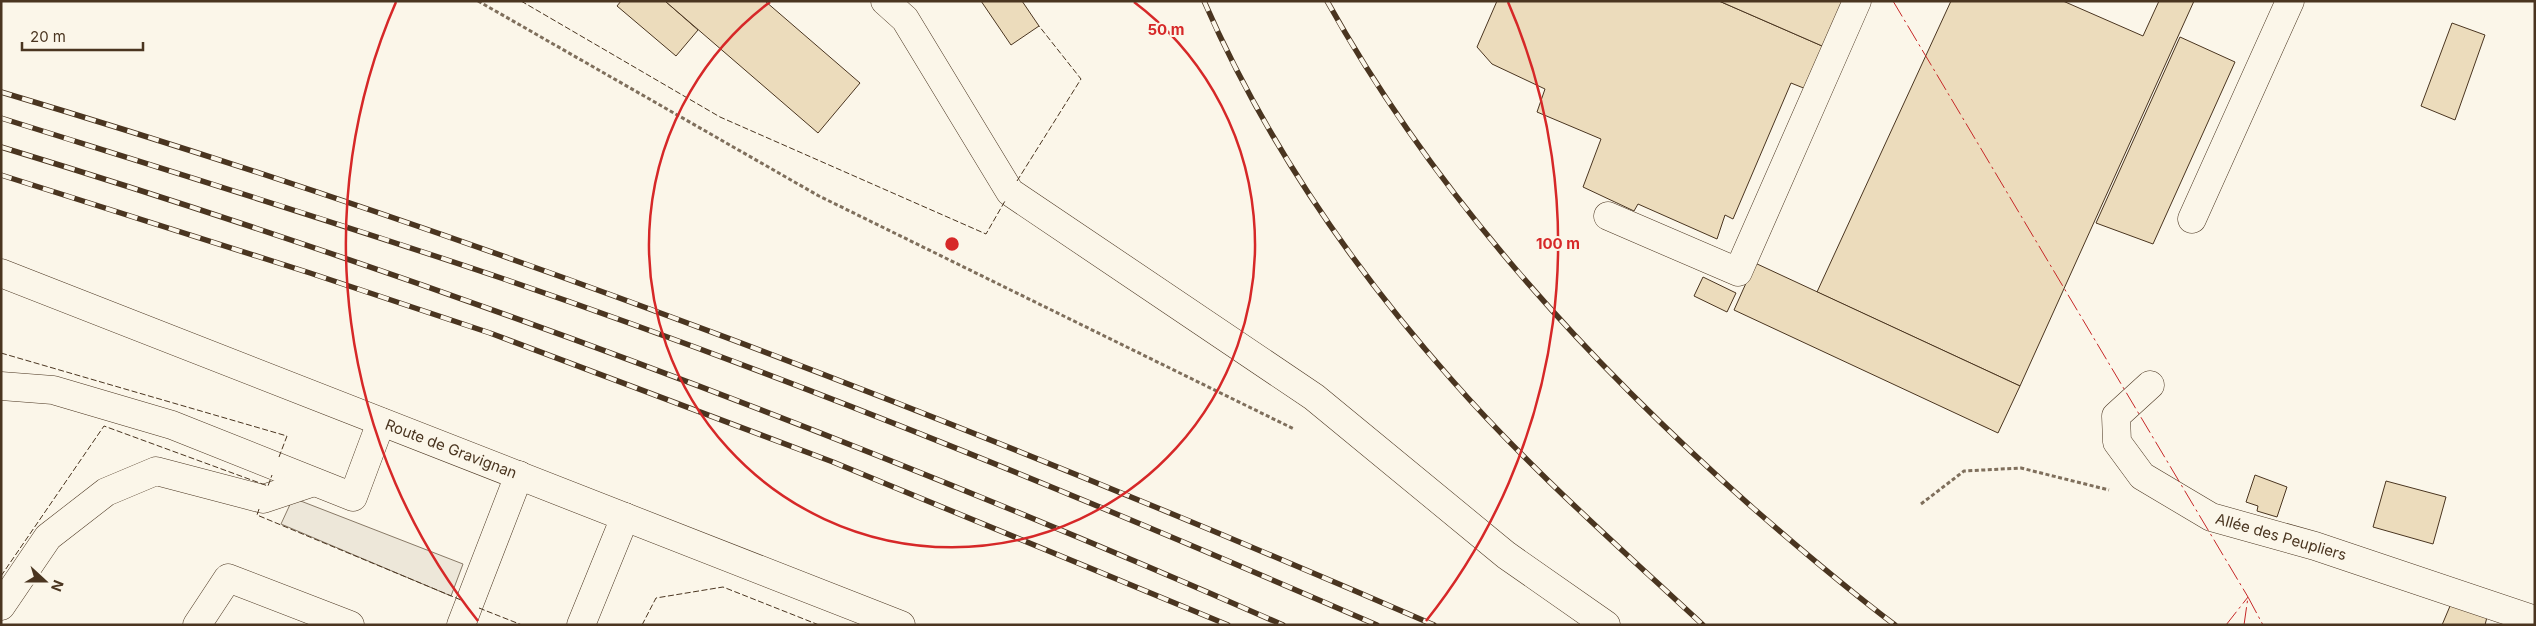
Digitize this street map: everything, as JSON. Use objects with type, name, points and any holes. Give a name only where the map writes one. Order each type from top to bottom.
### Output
[{"type":"street","points":[[885,1],[905,19],[1010,192],[1314,396],[1506,555],[1606,625]]},
{"type":"street","points":[[1608,216],[1738,272],[1857,1]]},
{"type":"street","points":[[2192,219],[2290,1]]},
{"type":"street","name":"Route de Gravignan","points":[[1,273],[901,625]]},
{"type":"street","name":"Allée des Peupliers","points":[[2150,385],[2116,416],[2117,442],[2142,476],[2211,517],[2315,546],[2535,620]]},
{"type":"street","points":[[1,386],[53,390],[172,425],[353,497],[381,422]]},
{"type":"street","points":[[1,606],[48,537],[106,492],[156,471],[263,499],[314,482]]},
{"type":"street","points":[[461,625],[519,475]]},
{"type":"street","points":[[582,625],[625,516]]},
{"type":"street","points":[[197,625],[228,578],[350,625]]},
{"type":"path","points":[[478,1],[819,196],[1300,432]]},
{"type":"path","points":[[1921,504],[1964,471],[2021,468],[2116,492]]},
{"type":"shaded area","points":[[293,498],[463,564],[451,596],[281,524]]},
{"type":"building","points":[[621,1],[665,1],[698,30],[676,56],[617,6]]},
{"type":"building","points":[[665,1],[765,1],[860,83],[818,133]]},
{"type":"building","points":[[981,1],[1022,1],[1039,26],[1011,45]]},
{"type":"building","points":[[1497,1],[1719,1],[1829,49],[1811,91],[1791,83],[1733,219],[1725,215],[1717,239],[1638,204],[1634,211],[1583,187],[1601,139],[1537,112],[1545,89],[1492,64],[1477,47]]},
{"type":"building","points":[[1719,1],[1850,1],[1829,49]]},
{"type":"building","points":[[1951,1],[2063,1],[2143,36],[2159,1],[2194,1],[2020,386],[1817,292]]},
{"type":"building","points":[[2452,23],[2485,35],[2455,120],[2421,106]]},
{"type":"building","points":[[2180,37],[2235,62],[2153,244],[2096,223]]},
{"type":"building","points":[[1755,263],[2020,386],[1998,433],[1734,310]]},
{"type":"building","points":[[1703,277],[1736,293],[1727,312],[1694,296]]},
{"type":"building","points":[[2255,475],[2287,487],[2277,517],[2257,511],[2258,506],[2246,502]]},
{"type":"building","points":[[2386,481],[2446,497],[2433,544],[2373,527]]},
{"type":"building","points":[[2453,599],[2489,609],[2485,625],[2442,625]]},
{"type":"railway","points":[[1204,1],[1254,103],[1282,152],[1345,247],[1414,336],[1480,412],[1574,505],[1703,625]]},
{"type":"railway","points":[[1327,1],[1370,72],[1416,142],[1466,208],[1574,335],[1692,452],[1753,508],[1823,568],[1895,625]]},
{"type":"railway","points":[[1,92],[184,148],[365,208],[546,271],[725,337],[1081,477],[1434,625]]},
{"type":"railway","points":[[1,118],[444,259],[727,359],[1054,488],[1377,625]]},
{"type":"railway","points":[[1,147],[327,252],[649,367],[809,428],[968,492],[1126,557],[1283,625]]},
{"type":"railway","points":[[1,175],[310,273],[490,333],[833,462],[1228,625]]},
{"type":"fence","points":[[521,1],[720,117],[986,234],[1005,201]]},
{"type":"fence","points":[[1017,181],[1081,79],[1039,26]]},
{"type":"fence","points":[[1,353],[287,436],[279,457]]},
{"type":"fence","points":[[1,576],[104,426],[268,486],[272,475]]},
{"type":"fence","points":[[259,509],[257,515],[461,600]]},
{"type":"fence","points":[[642,625],[656,598],[723,587],[819,625]]},
{"type":"fence","points":[[479,608],[522,625]]},
{"type":"power","points":[[1893,1],[2248,597],[2226,625]]},
{"type":"power","points":[[2244,625],[2248,597],[2263,625]]}]
